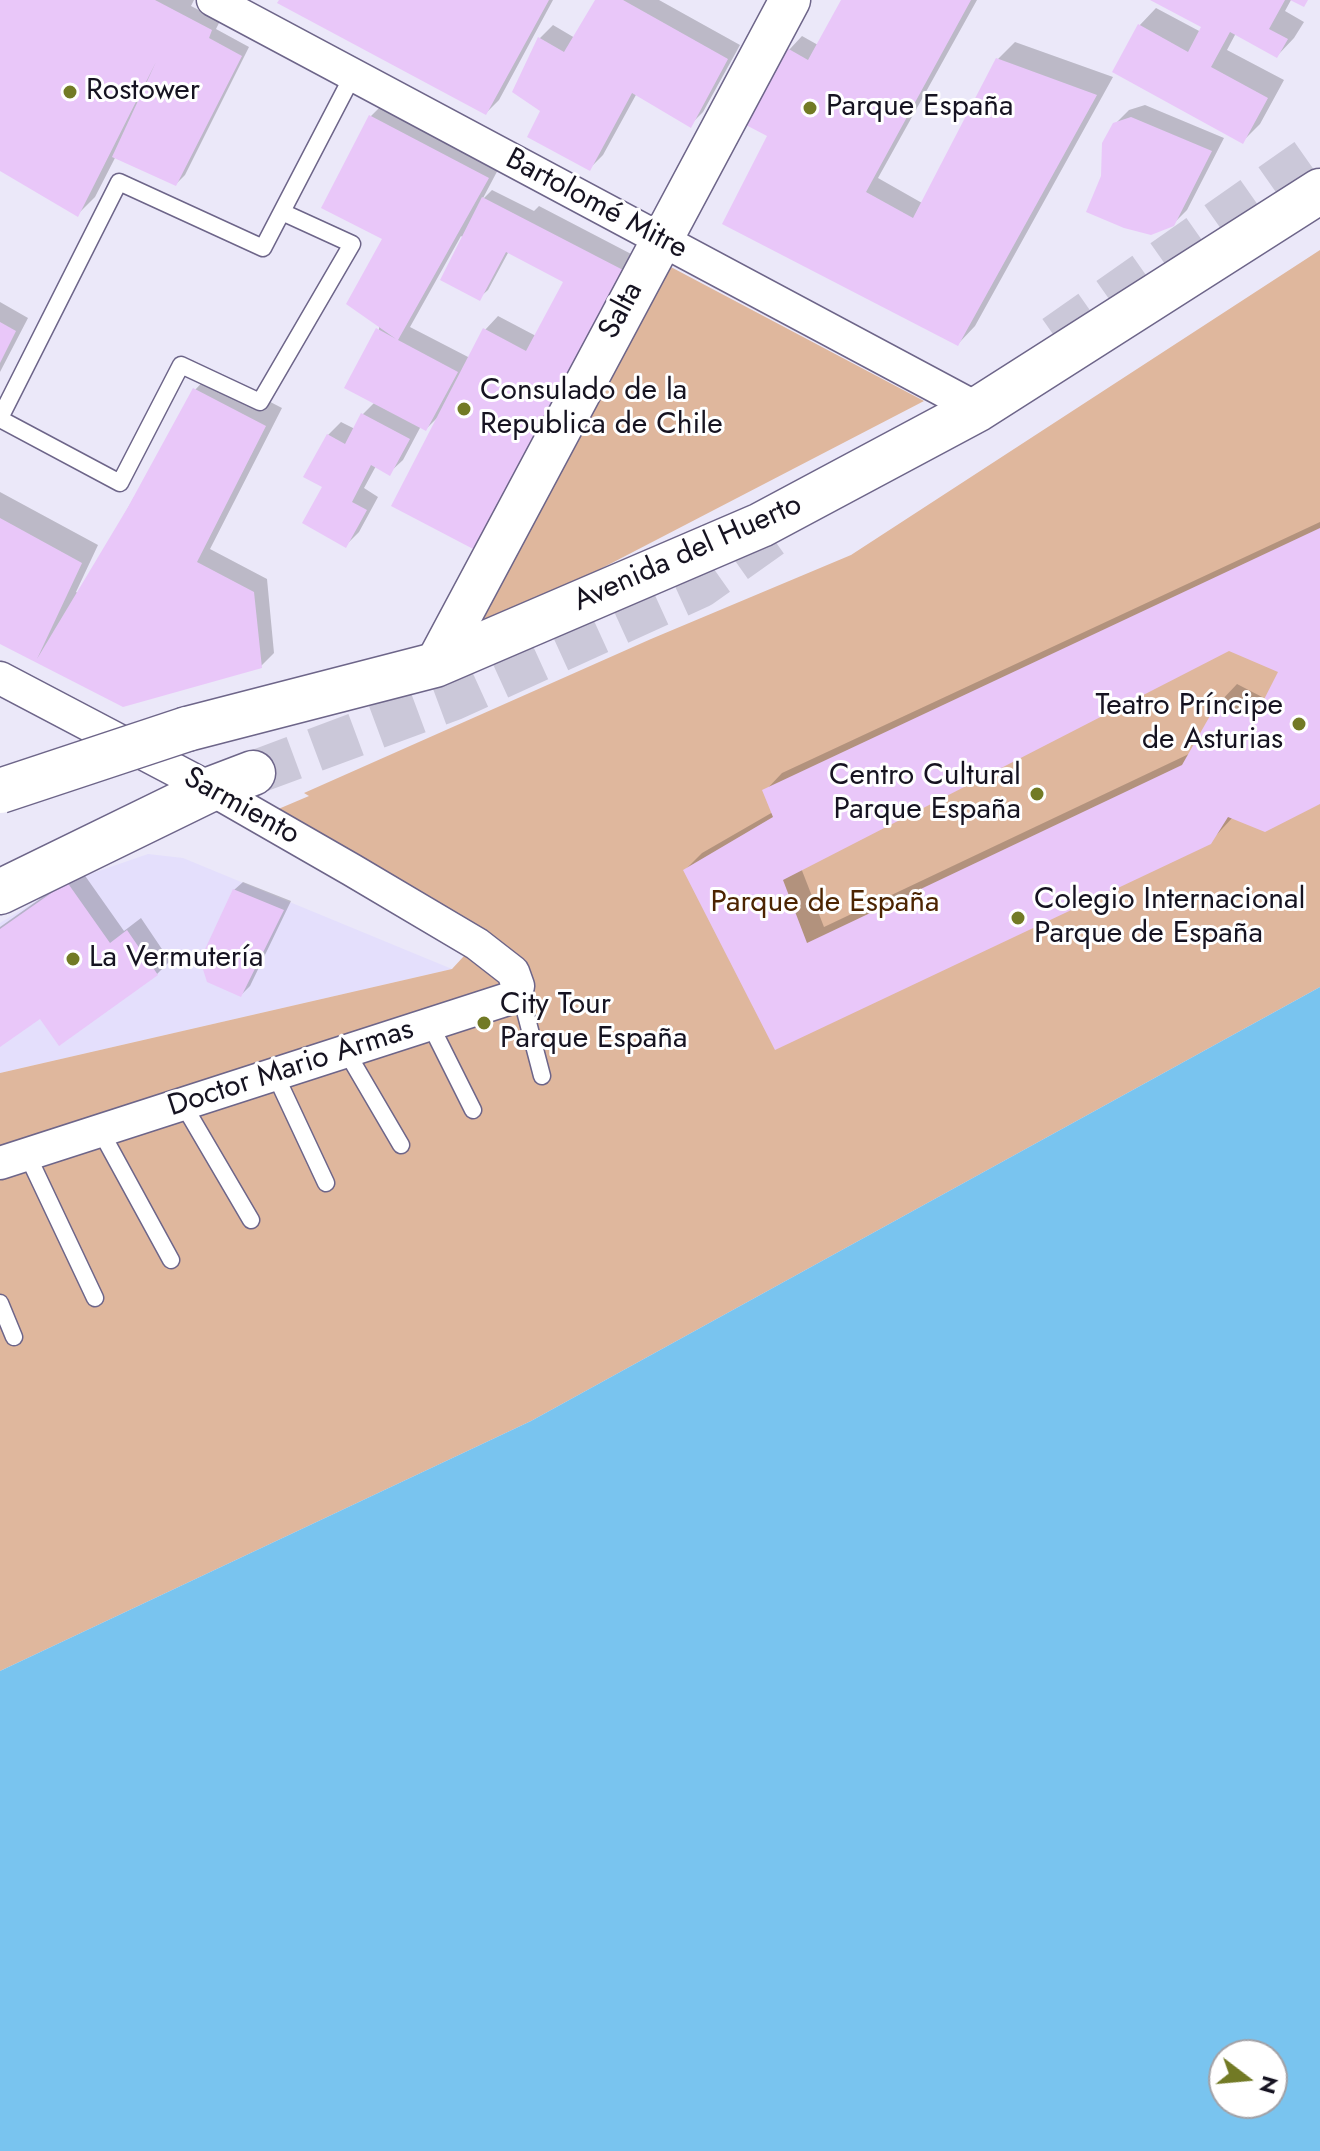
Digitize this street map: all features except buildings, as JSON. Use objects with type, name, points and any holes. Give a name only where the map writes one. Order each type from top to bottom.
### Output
[{"type":"main road","name":"Avenida del Huerto","points":[[0,791],[187,729],[435,665],[761,525],[978,409],[1320,191]]},
{"type":"main road","points":[[0,892],[211,789],[253,773]]},
{"type":"street","name":"Bartolomé Mitre","points":[[213,0],[978,409]]},
{"type":"street","name":"Salta","points":[[435,665],[790,0]]},
{"type":"street","name":"Sarmiento","points":[[0,678],[211,789],[477,944],[513,972],[518,986]]},
{"type":"street","name":"Doctor Mario Armas","points":[[14,1158],[511,998],[518,986]]},
{"type":"lane","points":[[282,212],[352,244],[260,402],[181,365],[120,483],[0,418],[119,182],[263,248],[353,75]]},
{"type":"lane","points":[[518,986],[542,1076]]},
{"type":"lane","points":[[430,1024],[473,1110]]},
{"type":"lane","points":[[346,1051],[401,1145]]},
{"type":"lane","points":[[275,1074],[326,1183]]},
{"type":"lane","points":[[183,1104],[251,1220]]},
{"type":"lane","points":[[100,1130],[171,1260]]},
{"type":"lane","points":[[14,1158],[95,1298]]},
{"type":"lane","points":[[0,1303],[14,1337]]},
{"type":"shaded area","points":[[148,854],[183,858],[452,969],[0,1073],[0,923],[67,882]]},
{"type":"green space","name":"Parque de España","points":[[1320,250],[1320,987],[531,1421],[0,1671],[0,1073],[452,969],[487,931],[481,931],[276,810],[309,796],[304,793],[651,639],[851,555]]},
{"type":"green space","points":[[669,266],[924,401],[475,634]]},
{"type":"water","points":[[1320,987],[1320,2151],[0,2151],[0,1671],[531,1421]]},
{"type":"tunnel","points":[[1055,337],[1320,151]]},
{"type":"tunnel","points":[[253,773],[452,699],[700,586],[789,523]]},
{"type":"place","name":"Rostower","points":[[70,92]]},
{"type":"place","name":"Parque España","points":[[810,108]]},
{"type":"place","name":"Consulado de la Republica de Chile","points":[[464,409]]},
{"type":"place","name":"Teatro Príncipe de Asturias","points":[[1299,724]]},
{"type":"place","name":"Centro Cultural Parque España","points":[[1037,794]]},
{"type":"place","name":"Colegio Internacional Parque de España","points":[[1018,918]]},
{"type":"place","name":"La Vermutería","points":[[73,959]]},
{"type":"place","name":"City Tour Parque España","points":[[484,1023]]}]
